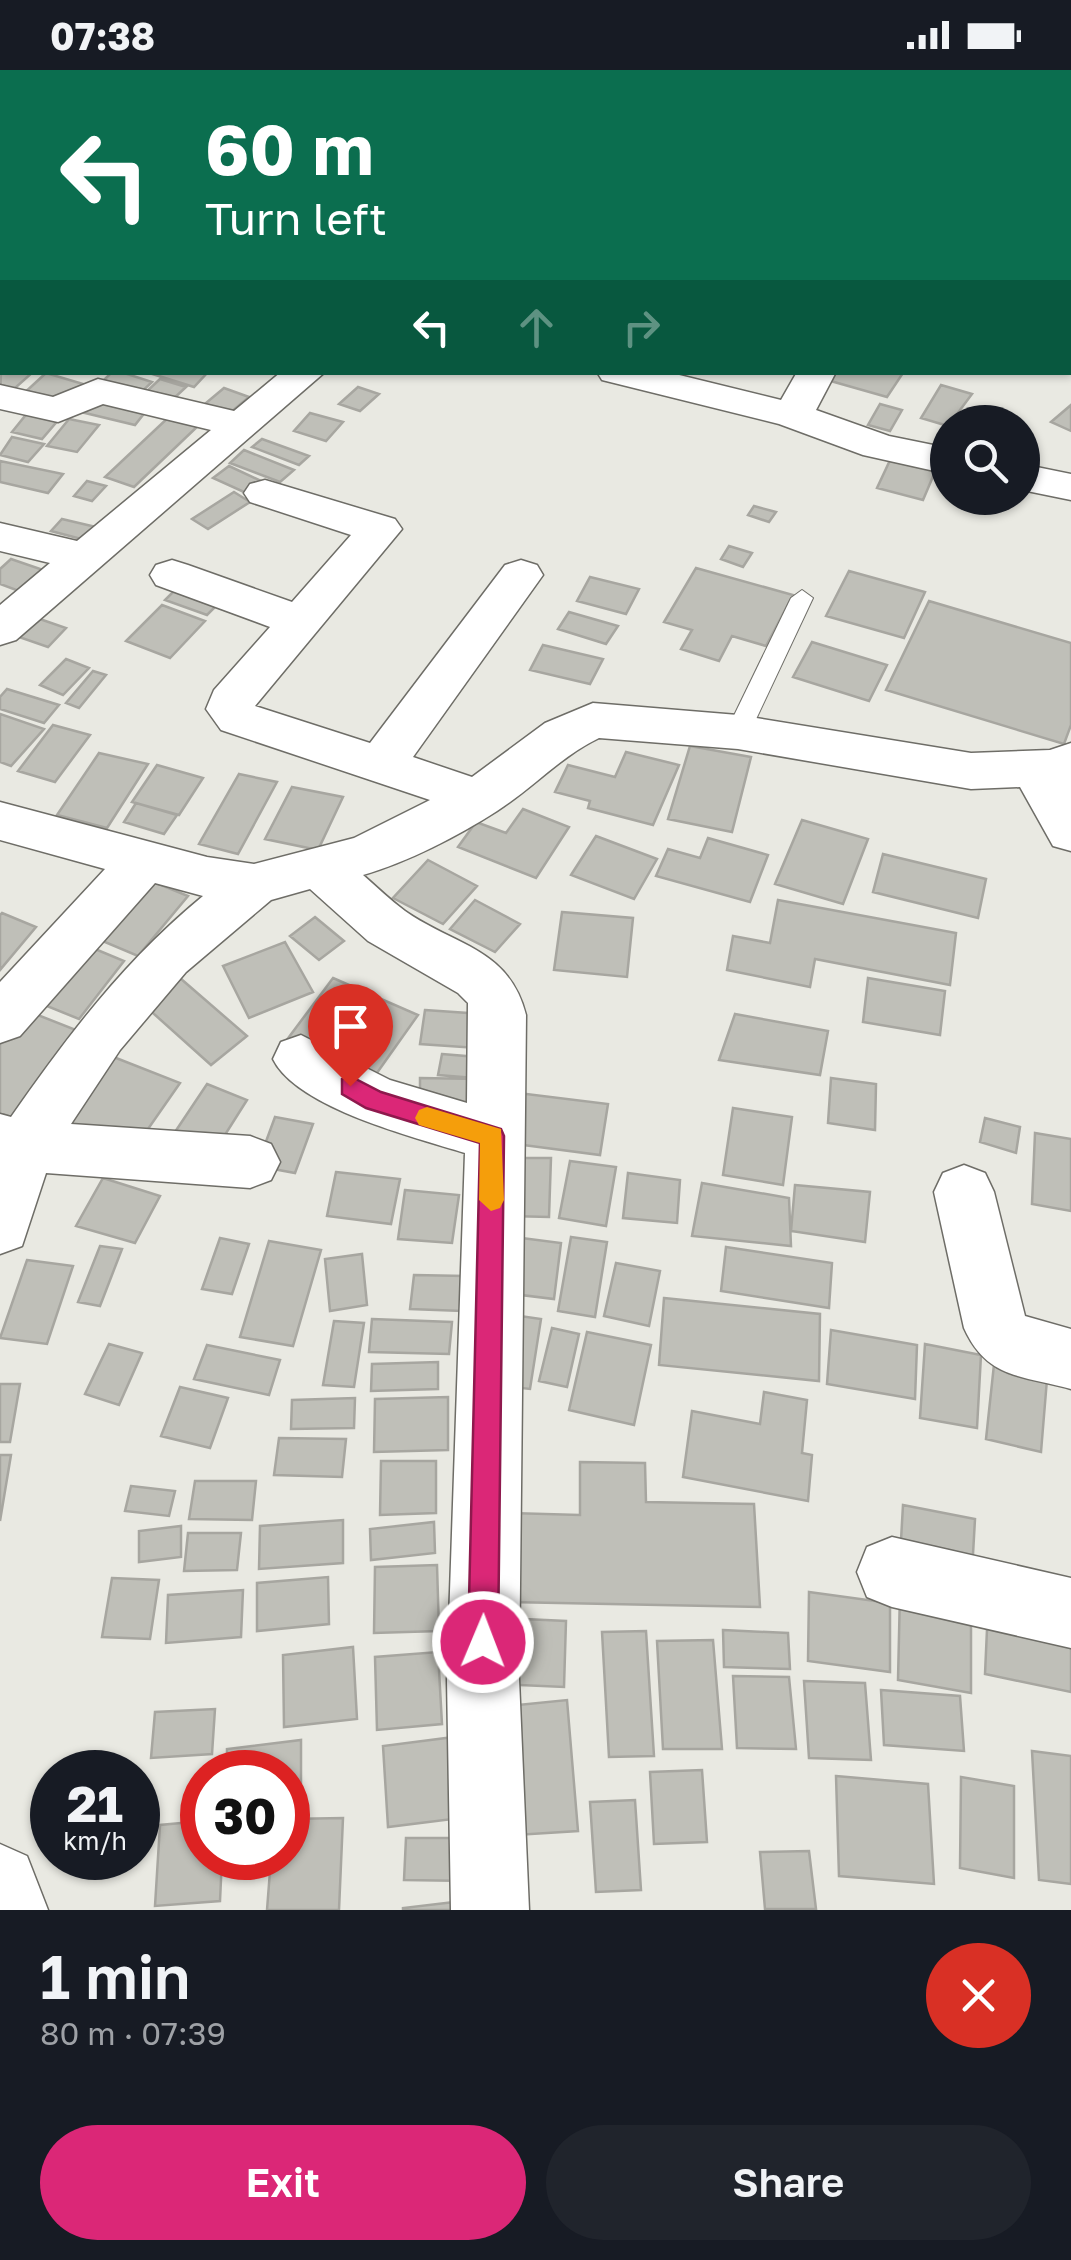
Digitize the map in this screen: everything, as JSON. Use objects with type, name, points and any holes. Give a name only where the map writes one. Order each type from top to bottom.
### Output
[{"type":"street","points":[[0,628],[302,375]]},
{"type":"street","points":[[628,375],[792,415],[878,446],[930,457]]},
{"type":"street","points":[[792,415],[815,375]]},
{"type":"street","points":[[0,397],[58,410],[98,392],[240,425]]},
{"type":"street","points":[[1040,480],[1071,486]]},
{"type":"street","points":[[266,493],[380,529],[231,702],[230,709],[238,718],[478,798]]},
{"type":"street","points":[[0,537],[86,558]]},
{"type":"street","points":[[172,575],[302,622]]},
{"type":"street","points":[[380,766],[521,575]]},
{"type":"street","points":[[0,822],[207,878],[254,884],[368,854],[478,798],[562,736],[593,720],[738,732],[971,770],[1053,765],[1071,832]]},
{"type":"street","points":[[0,1020],[144,858]]},
{"type":"street","points":[[321,868],[387,926],[477,977],[492,994],[500,1039],[492,1136],[482,1679],[490,1910]]},
{"type":"street","points":[[0,1227],[12,1142],[156,970],[254,884]]},
{"type":"street","points":[[301,1059],[374,1100],[492,1136]]},
{"type":"street","points":[[12,1142],[250,1162]]},
{"type":"street","points":[[964,1192],[996,1328],[1006,1341],[1071,1359]]},
{"type":"street","points":[[892,1572],[1071,1613]]},
{"type":"street","points":[[0,1883],[9,1910]]},
{"type":"lane","points":[[738,732],[802,598]]},
{"type":"building","points":[[1,375],[30,375],[5,397],[0,396]]},
{"type":"building","points":[[44,375],[90,386],[64,409],[21,396]]},
{"type":"building","points":[[109,375],[130,375],[152,382],[136,397],[98,386]]},
{"type":"building","points":[[156,375],[205,375],[194,387]]},
{"type":"building","points":[[830,375],[902,375],[887,397],[827,380]]},
{"type":"building","points":[[160,379],[186,387],[170,402],[144,394]]},
{"type":"building","points":[[941,385],[972,394],[964,405],[930,405],[930,421],[921,418]]},
{"type":"building","points":[[358,387],[379,394],[360,411],[339,404]]},
{"type":"building","points":[[224,388],[249,397],[225,417],[200,408]]},
{"type":"building","points":[[102,395],[150,406],[135,425],[85,413]]},
{"type":"building","points":[[880,404],[902,410],[890,431],[868,425]]},
{"type":"building","points":[[1071,405],[1071,431],[1051,422]]},
{"type":"building","points":[[29,411],[60,418],[42,439],[12,432]]},
{"type":"building","points":[[310,413],[343,422],[326,441],[294,431]]},
{"type":"building","points":[[171,415],[200,424],[134,487],[105,477]]},
{"type":"building","points":[[69,419],[99,425],[77,452],[47,446]]},
{"type":"building","points":[[12,437],[44,444],[28,462],[0,455]]},
{"type":"building","points":[[262,439],[309,456],[299,465],[252,447]]},
{"type":"building","points":[[244,450],[294,470],[280,482],[230,463]]},
{"type":"building","points":[[892,456],[930,465],[930,484],[923,500],[877,488]]},
{"type":"building","points":[[0,461],[63,474],[48,493],[0,482]]},
{"type":"building","points":[[229,466],[270,485],[255,497],[213,478]]},
{"type":"building","points":[[87,481],[106,486],[92,501],[74,496]]},
{"type":"building","points":[[234,492],[250,502],[208,529],[192,519]]},
{"type":"building","points":[[754,506],[776,512],[769,522],[748,515]]},
{"type":"building","points":[[62,519],[96,527],[85,540],[51,531]]},
{"type":"building","points":[[729,546],[752,553],[743,567],[721,559]]},
{"type":"building","points":[[11,559],[49,572],[27,594],[0,584],[0,569]]},
{"type":"building","points":[[696,568],[793,595],[766,646],[732,636],[719,661],[681,649],[692,630],[664,622]]},
{"type":"building","points":[[849,571],[925,592],[904,638],[826,616]]},
{"type":"building","points":[[590,577],[639,589],[626,614],[577,601]]},
{"type":"building","points":[[187,578],[228,594],[207,615],[165,600]]},
{"type":"building","points":[[929,601],[1071,643],[1071,725],[1064,744],[886,690]]},
{"type":"building","points":[[162,605],[205,621],[170,658],[126,641]]},
{"type":"building","points":[[569,612],[618,626],[606,644],[558,629]]},
{"type":"building","points":[[34,617],[66,628],[48,647],[16,636]]},
{"type":"building","points":[[812,642],[887,665],[869,701],[793,677]]},
{"type":"building","points":[[543,645],[603,659],[590,684],[530,670]]},
{"type":"building","points":[[66,659],[89,668],[63,695],[40,685]]},
{"type":"building","points":[[93,671],[106,675],[79,708],[66,703]]},
{"type":"building","points":[[7,689],[59,705],[44,723],[0,709],[0,697]]},
{"type":"building","points":[[0,714],[44,729],[11,766],[0,762]]},
{"type":"building","points":[[53,725],[90,735],[55,782],[18,771]]},
{"type":"building","points":[[690,746],[751,757],[732,832],[668,819]]},
{"type":"building","points":[[626,752],[679,765],[653,825],[588,808],[590,801],[555,792],[568,765],[615,777]]},
{"type":"building","points":[[99,753],[148,764],[107,828],[57,815]]},
{"type":"building","points":[[157,765],[203,778],[179,815],[132,802]]},
{"type":"building","points":[[239,774],[277,782],[238,854],[199,844]]},
{"type":"building","points":[[292,787],[343,797],[318,850],[265,839]]},
{"type":"building","points":[[136,803],[177,815],[164,834],[124,822]]},
{"type":"building","points":[[523,809],[569,827],[536,878],[458,847],[476,822],[506,833]]},
{"type":"building","points":[[802,820],[868,839],[843,904],[775,884]]},
{"type":"building","points":[[596,836],[657,859],[634,899],[571,875]]},
{"type":"building","points":[[708,838],[768,855],[750,902],[656,876],[668,849],[700,858]]},
{"type":"building","points":[[883,854],[986,879],[978,918],[873,892]]},
{"type":"building","points":[[428,860],[477,886],[443,924],[393,898]]},
{"type":"building","points":[[144,878],[188,896],[138,956],[93,937]]},
{"type":"building","points":[[475,900],[520,924],[495,952],[450,929]]},
{"type":"building","points":[[778,900],[956,933],[950,985],[815,959],[810,987],[727,970],[733,936],[770,943]]},
{"type":"building","points":[[562,912],[633,918],[627,977],[554,970]]},
{"type":"building","points":[[0,915],[36,927],[0,970]]},
{"type":"building","points":[[315,917],[344,941],[319,960],[290,936]]},
{"type":"building","points":[[285,942],[313,992],[249,1018],[223,966]]},
{"type":"building","points":[[83,944],[124,961],[79,1019],[37,1002]]},
{"type":"building","points":[[180,978],[247,1036],[211,1065],[144,1005]]},
{"type":"building","points":[[333,978],[418,1015],[372,1080],[286,1041]]},
{"type":"building","points":[[868,978],[945,991],[940,1035],[863,1022]]},
{"type":"building","points":[[25,1010],[76,1030],[11,1117],[0,1113],[0,1043]]},
{"type":"building","points":[[425,1010],[482,1014],[477,1048],[420,1044]]},
{"type":"building","points":[[735,1014],[828,1031],[820,1075],[719,1060]]},
{"type":"building","points":[[442,1054],[477,1057],[475,1078],[438,1075]]},
{"type":"building","points":[[111,1056],[180,1083],[132,1152],[63,1122]]},
{"type":"building","points":[[420,1078],[478,1079],[474,1117],[420,1110]]},
{"type":"building","points":[[831,1078],[876,1084],[875,1130],[828,1123]]},
{"type":"building","points":[[207,1084],[247,1100],[211,1157],[169,1141]]},
{"type":"building","points":[[510,1092],[608,1104],[600,1155],[500,1142]]},
{"type":"building","points":[[733,1108],[792,1117],[783,1185],[723,1175]]},
{"type":"building","points":[[275,1117],[313,1124],[295,1173],[257,1166]]},
{"type":"building","points":[[985,1118],[1020,1127],[1016,1153],[980,1142]]},
{"type":"building","points":[[1035,1133],[1071,1139],[1071,1211],[1032,1204]]},
{"type":"building","points":[[509,1158],[551,1158],[549,1217],[507,1216]]},
{"type":"building","points":[[570,1161],[616,1167],[606,1226],[559,1218]]},
{"type":"building","points":[[336,1172],[400,1179],[391,1224],[327,1216]]},
{"type":"building","points":[[628,1173],[680,1180],[677,1223],[623,1218]]},
{"type":"building","points":[[103,1178],[160,1196],[135,1243],[76,1226]]},
{"type":"building","points":[[702,1183],[789,1198],[791,1246],[692,1236]]},
{"type":"building","points":[[795,1185],[870,1192],[865,1242],[791,1231]]},
{"type":"building","points":[[405,1190],[459,1195],[452,1243],[398,1239]]},
{"type":"building","points":[[514,1237],[561,1243],[554,1299],[505,1293]]},
{"type":"building","points":[[571,1237],[607,1242],[595,1317],[558,1311]]},
{"type":"building","points":[[220,1238],[249,1244],[232,1294],[202,1289]]},
{"type":"building","points":[[269,1241],[321,1250],[293,1346],[240,1337]]},
{"type":"building","points":[[100,1246],[122,1249],[100,1306],[78,1302]]},
{"type":"building","points":[[726,1247],[832,1263],[829,1308],[721,1291]]},
{"type":"building","points":[[362,1254],[367,1305],[330,1311],[325,1259]]},
{"type":"building","points":[[27,1260],[73,1266],[47,1344],[0,1338]]},
{"type":"building","points":[[616,1263],[660,1271],[649,1326],[604,1316]]},
{"type":"building","points":[[414,1275],[465,1276],[462,1311],[410,1309]]},
{"type":"building","points":[[664,1298],[820,1314],[819,1381],[659,1365]]},
{"type":"building","points":[[506,1314],[541,1319],[530,1389],[494,1385]]},
{"type":"building","points":[[372,1319],[452,1322],[449,1354],[369,1352]]},
{"type":"building","points":[[334,1321],[364,1323],[354,1387],[323,1385]]},
{"type":"building","points":[[552,1328],[579,1334],[567,1387],[539,1381]]},
{"type":"building","points":[[831,1330],[917,1345],[915,1399],[827,1384]]},
{"type":"building","points":[[587,1332],[651,1345],[634,1425],[569,1410]]},
{"type":"building","points":[[109,1344],[142,1353],[119,1405],[85,1394]]},
{"type":"building","points":[[925,1344],[981,1355],[977,1428],[920,1418]]},
{"type":"building","points":[[207,1345],[280,1360],[269,1395],[194,1379]]},
{"type":"building","points":[[995,1355],[1048,1367],[1041,1452],[986,1439]]},
{"type":"building","points":[[438,1362],[438,1389],[371,1391],[372,1364]]},
{"type":"building","points":[[0,1384],[20,1384],[10,1442],[0,1442]]},
{"type":"building","points":[[180,1387],[228,1398],[210,1448],[161,1436]]},
{"type":"building","points":[[764,1392],[807,1400],[802,1453],[812,1455],[808,1501],[683,1477],[692,1411],[760,1424]]},
{"type":"building","points":[[448,1397],[448,1450],[374,1452],[375,1399]]},
{"type":"building","points":[[355,1398],[354,1428],[291,1429],[292,1400]]},
{"type":"building","points":[[279,1438],[346,1439],[342,1477],[274,1475]]},
{"type":"building","points":[[0,1455],[11,1455],[0,1521]]},
{"type":"building","points":[[381,1461],[436,1461],[436,1513],[380,1515]]},
{"type":"building","points":[[580,1462],[645,1463],[646,1502],[754,1504],[760,1607],[509,1602],[511,1513],[580,1515]]},
{"type":"building","points":[[195,1481],[256,1481],[252,1520],[189,1519]]},
{"type":"building","points":[[131,1486],[175,1491],[169,1516],[125,1511]]},
{"type":"building","points":[[903,1505],[975,1519],[972,1572],[900,1558]]},
{"type":"building","points":[[343,1520],[343,1563],[259,1569],[260,1526]]},
{"type":"building","points":[[434,1522],[435,1553],[371,1560],[370,1529]]},
{"type":"building","points":[[181,1526],[181,1557],[139,1562],[139,1531]]},
{"type":"building","points":[[188,1533],[241,1533],[237,1570],[184,1571]]},
{"type":"building","points":[[437,1565],[439,1631],[374,1633],[375,1567]]},
{"type":"building","points":[[328,1577],[329,1624],[257,1631],[257,1583]]},
{"type":"building","points":[[112,1578],[159,1580],[150,1639],[102,1637]]},
{"type":"building","points":[[243,1590],[241,1637],[166,1643],[168,1595]]},
{"type":"building","points":[[809,1592],[890,1603],[890,1672],[808,1661]]},
{"type":"building","points":[[900,1592],[971,1604],[971,1693],[898,1680]]},
{"type":"building","points":[[988,1607],[1071,1623],[1071,1692],[985,1674]]},
{"type":"building","points":[[501,1618],[566,1621],[564,1687],[497,1684]]},
{"type":"building","points":[[723,1630],[788,1633],[790,1669],[724,1667]]},
{"type":"building","points":[[646,1631],[654,1756],[609,1757],[602,1632]]},
{"type":"building","points":[[713,1640],[722,1749],[663,1749],[657,1641]]},
{"type":"building","points":[[353,1647],[357,1719],[284,1727],[283,1655]]},
{"type":"building","points":[[438,1652],[442,1724],[377,1730],[375,1657]]},
{"type":"building","points":[[733,1676],[789,1677],[796,1749],[737,1748]]},
{"type":"building","points":[[804,1681],[865,1683],[871,1760],[809,1758]]},
{"type":"building","points":[[881,1690],[960,1696],[964,1751],[884,1745]]},
{"type":"building","points":[[567,1700],[578,1831],[516,1835],[508,1706]]},
{"type":"building","points":[[215,1709],[212,1750],[180,1750],[180,1756],[160,1757],[160,1750],[152,1750],[155,1712]]},
{"type":"building","points":[[454,1737],[461,1818],[388,1827],[383,1746]]},
{"type":"building","points":[[301,1740],[301,1750],[227,1749]]},
{"type":"building","points":[[1032,1751],[1071,1756],[1071,1884],[1039,1880]]},
{"type":"building","points":[[702,1770],[707,1842],[654,1844],[650,1772]]},
{"type":"building","points":[[836,1776],[928,1784],[934,1884],[839,1876]]},
{"type":"building","points":[[961,1777],[1014,1786],[1014,1878],[960,1868]]},
{"type":"building","points":[[635,1800],[641,1890],[596,1892],[590,1802]]},
{"type":"building","points":[[343,1818],[339,1910],[267,1910],[269,1880],[310,1880],[310,1819]]},
{"type":"building","points":[[180,1823],[180,1880],[221,1880],[220,1901],[155,1906],[157,1880],[160,1880],[160,1825]]},
{"type":"building","points":[[406,1838],[469,1838],[469,1881],[404,1880]]},
{"type":"building","points":[[809,1851],[816,1909],[765,1909],[760,1852]]},
{"type":"building","points":[[480,1899],[480,1910],[403,1910],[403,1908]]},
{"type":"slow traffic","points":[[427,1118],[492,1136],[491,1200]]},
{"type":"route","points":[[350,1086],[374,1100],[492,1136],[483,1642]]}]
